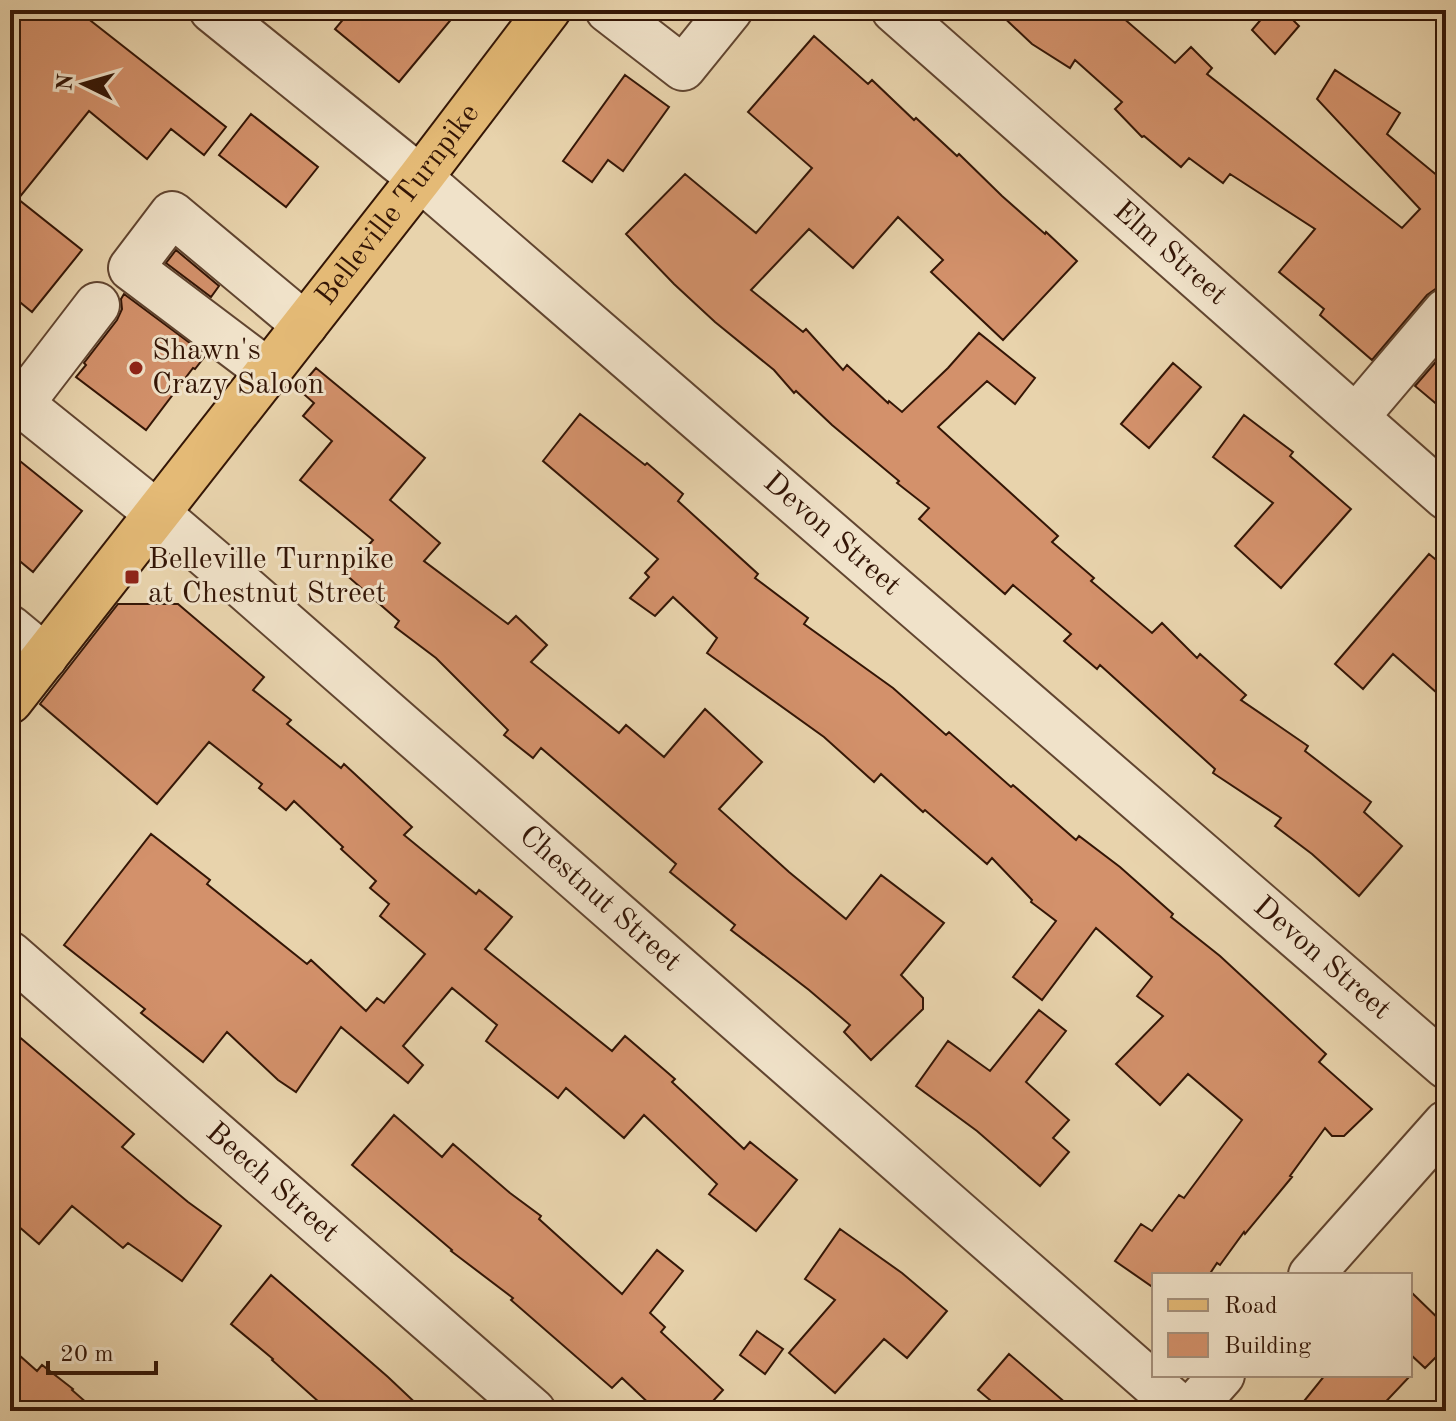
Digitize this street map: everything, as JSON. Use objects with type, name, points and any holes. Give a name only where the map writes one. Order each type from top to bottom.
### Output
[{"type":"main road","name":"Belleville Turnpike","points":[[10,701],[548,10]]},
{"type":"street","name":"Devon Street","points":[[212,10],[420,178],[1446,1066]]},
{"type":"street","points":[[608,10],[683,68],[730,10]]},
{"type":"street","name":"Elm Street","points":[[894,10],[1446,497]]},
{"type":"street","points":[[269,372],[131,268],[172,214],[305,325]]},
{"type":"street","points":[[16,400],[97,305]]},
{"type":"street","points":[[1356,417],[1446,311]]},
{"type":"street","name":"Chestnut Street","points":[[16,400],[247,590],[1184,1411]]},
{"type":"street","points":[[10,628],[45,657]]},
{"type":"street","name":"Beech Street","points":[[10,954],[533,1411]]},
{"type":"street","points":[[1313,1273],[1446,1123]]},
{"type":"street","points":[[1190,1411],[1220,1377]]},
{"type":"building","points":[[10,10],[77,10],[226,127],[204,155],[171,129],[147,159],[89,111],[18,199],[82,250],[32,312],[10,294]]},
{"type":"building","points":[[351,10],[459,10],[399,82],[335,29]]},
{"type":"building","points":[[996,10],[1114,10],[1175,63],[1191,47],[1212,68],[1207,74],[1402,228],[1420,209],[1317,99],[1335,70],[1400,113],[1387,134],[1446,181],[1446,287],[1437,288],[1427,295],[1372,360],[1320,315],[1324,309],[1279,272],[1315,229],[1230,174],[1223,183],[1189,158],[1181,167],[1142,137],[1115,109],[1122,102],[1075,60],[1070,68],[1032,44]]},
{"type":"building","points":[[1269,10],[1283,10],[1299,26],[1275,54],[1252,30]]},
{"type":"building","points":[[814,36],[868,84],[872,80],[914,120],[916,118],[957,156],[959,154],[1077,261],[1003,340],[931,272],[943,260],[898,217],[853,268],[809,229],[751,290],[803,332],[806,329],[843,370],[847,365],[902,412],[979,333],[1035,378],[1015,404],[987,381],[938,427],[1058,536],[1052,542],[1094,578],[1091,581],[1152,633],[1162,623],[1197,658],[1200,654],[1246,695],[1241,700],[1308,746],[1305,751],[1371,802],[1364,812],[1402,846],[1359,896],[1275,826],[1281,818],[1213,773],[1215,769],[1100,665],[1097,669],[1064,641],[1071,634],[1013,585],[1005,594],[919,519],[929,508],[796,391],[794,393],[774,370],[715,322],[626,234],[685,174],[756,233],[812,168],[748,112]]},
{"type":"building","points":[[625,75],[669,107],[623,171],[608,160],[592,182],[563,161]]},
{"type":"building","points":[[251,114],[318,167],[286,207],[219,155]]},
{"type":"building","points":[[176,250],[219,286],[211,297],[166,263]]},
{"type":"building","name":"Shawn's Crazy Saloon","points":[[124,294],[206,355],[146,430],[76,377],[117,320]]},
{"type":"building","points":[[1446,350],[1446,412],[1415,386]]},
{"type":"building","points":[[1173,363],[1201,387],[1149,448],[1121,424]]},
{"type":"building","points":[[316,368],[425,458],[390,500],[440,543],[424,561],[508,624],[516,616],[547,645],[531,662],[619,733],[626,725],[664,757],[705,709],[762,762],[719,809],[789,872],[846,919],[881,875],[944,923],[901,975],[923,998],[923,1009],[871,1060],[844,1032],[850,1025],[731,930],[735,925],[670,872],[676,864],[541,748],[533,758],[504,735],[508,730],[436,658],[395,627],[399,621],[344,573],[373,540],[300,480],[332,441],[303,416],[314,403],[298,389]]},
{"type":"building","points":[[580,414],[645,465],[647,463],[683,494],[678,501],[758,574],[755,578],[808,618],[804,624],[893,688],[946,735],[949,732],[1076,840],[1079,836],[1120,867],[1173,914],[1171,917],[1220,956],[1326,1054],[1319,1062],[1372,1109],[1344,1136],[1332,1136],[1325,1128],[1292,1177],[1210,1273],[1152,1273],[1152,1287],[1115,1261],[1141,1224],[1152,1231],[1179,1195],[1184,1198],[1242,1120],[1188,1074],[1160,1105],[1116,1064],[1163,1016],[1137,996],[1152,977],[1096,928],[1042,1000],[1013,977],[1056,921],[1031,902],[992,858],[987,864],[881,774],[874,782],[824,737],[707,653],[717,638],[673,597],[655,616],[630,598],[649,577],[645,573],[658,559],[543,461]]},
{"type":"building","points":[[1244,415],[1293,452],[1290,456],[1351,509],[1281,588],[1235,546],[1273,503],[1213,457]]},
{"type":"building","points":[[10,453],[82,511],[33,572],[10,553]]},
{"type":"building","points":[[1429,554],[1446,568],[1446,701],[1393,654],[1363,689],[1335,664]]},
{"type":"building","points":[[118,604],[178,604],[264,677],[253,690],[291,720],[287,724],[341,768],[344,764],[412,827],[404,835],[476,894],[479,890],[512,917],[485,949],[612,1051],[625,1036],[675,1079],[672,1082],[744,1149],[750,1142],[797,1180],[756,1231],[709,1194],[717,1184],[644,1115],[624,1138],[566,1088],[558,1098],[486,1041],[497,1025],[452,988],[403,1046],[423,1065],[408,1083],[341,1027],[296,1092],[278,1080],[227,1032],[203,1062],[141,1013],[145,1009],[64,945],[151,834],[210,880],[207,884],[307,964],[311,960],[366,1011],[377,998],[384,1003],[425,954],[380,916],[389,904],[370,888],[376,881],[341,849],[343,847],[294,801],[286,810],[259,788],[262,784],[209,742],[157,804],[40,704]]},
{"type":"building","points":[[1039,1010],[1066,1031],[1026,1082],[1069,1120],[1053,1138],[1069,1152],[1040,1186],[977,1131],[916,1086],[948,1041],[990,1071]]},
{"type":"building","points":[[10,1029],[134,1134],[122,1147],[221,1226],[182,1281],[128,1243],[123,1248],[72,1206],[39,1244],[10,1219]]},
{"type":"building","points":[[394,1115],[442,1157],[453,1144],[541,1216],[539,1219],[622,1294],[657,1250],[683,1271],[650,1313],[665,1327],[661,1332],[723,1390],[704,1411],[657,1411],[622,1378],[612,1388],[511,1300],[513,1298],[451,1251],[352,1165]]},
{"type":"building","points":[[840,1229],[902,1273],[947,1311],[907,1358],[884,1339],[835,1393],[789,1353],[835,1300],[805,1279]]},
{"type":"building","points":[[271,1275],[424,1411],[329,1411],[231,1324]]},
{"type":"building","points":[[1412,1293],[1446,1326],[1446,1347],[1425,1368],[1412,1356]]},
{"type":"building","points":[[757,1331],[783,1349],[765,1374],[740,1355]]},
{"type":"building","points":[[10,1347],[37,1371],[42,1365],[96,1411],[10,1411]]},
{"type":"building","points":[[1009,1354],[1075,1411],[1003,1411],[978,1390]]},
{"type":"building","points":[[1323,1377],[1409,1377],[1377,1411],[1296,1411]]},
{"type":"place","name":"Shawn's Crazy Saloon","points":[[136,368]]},
{"type":"place","name":"Belleville Turnpike at Chestnut Street","points":[[132,577]]}]
